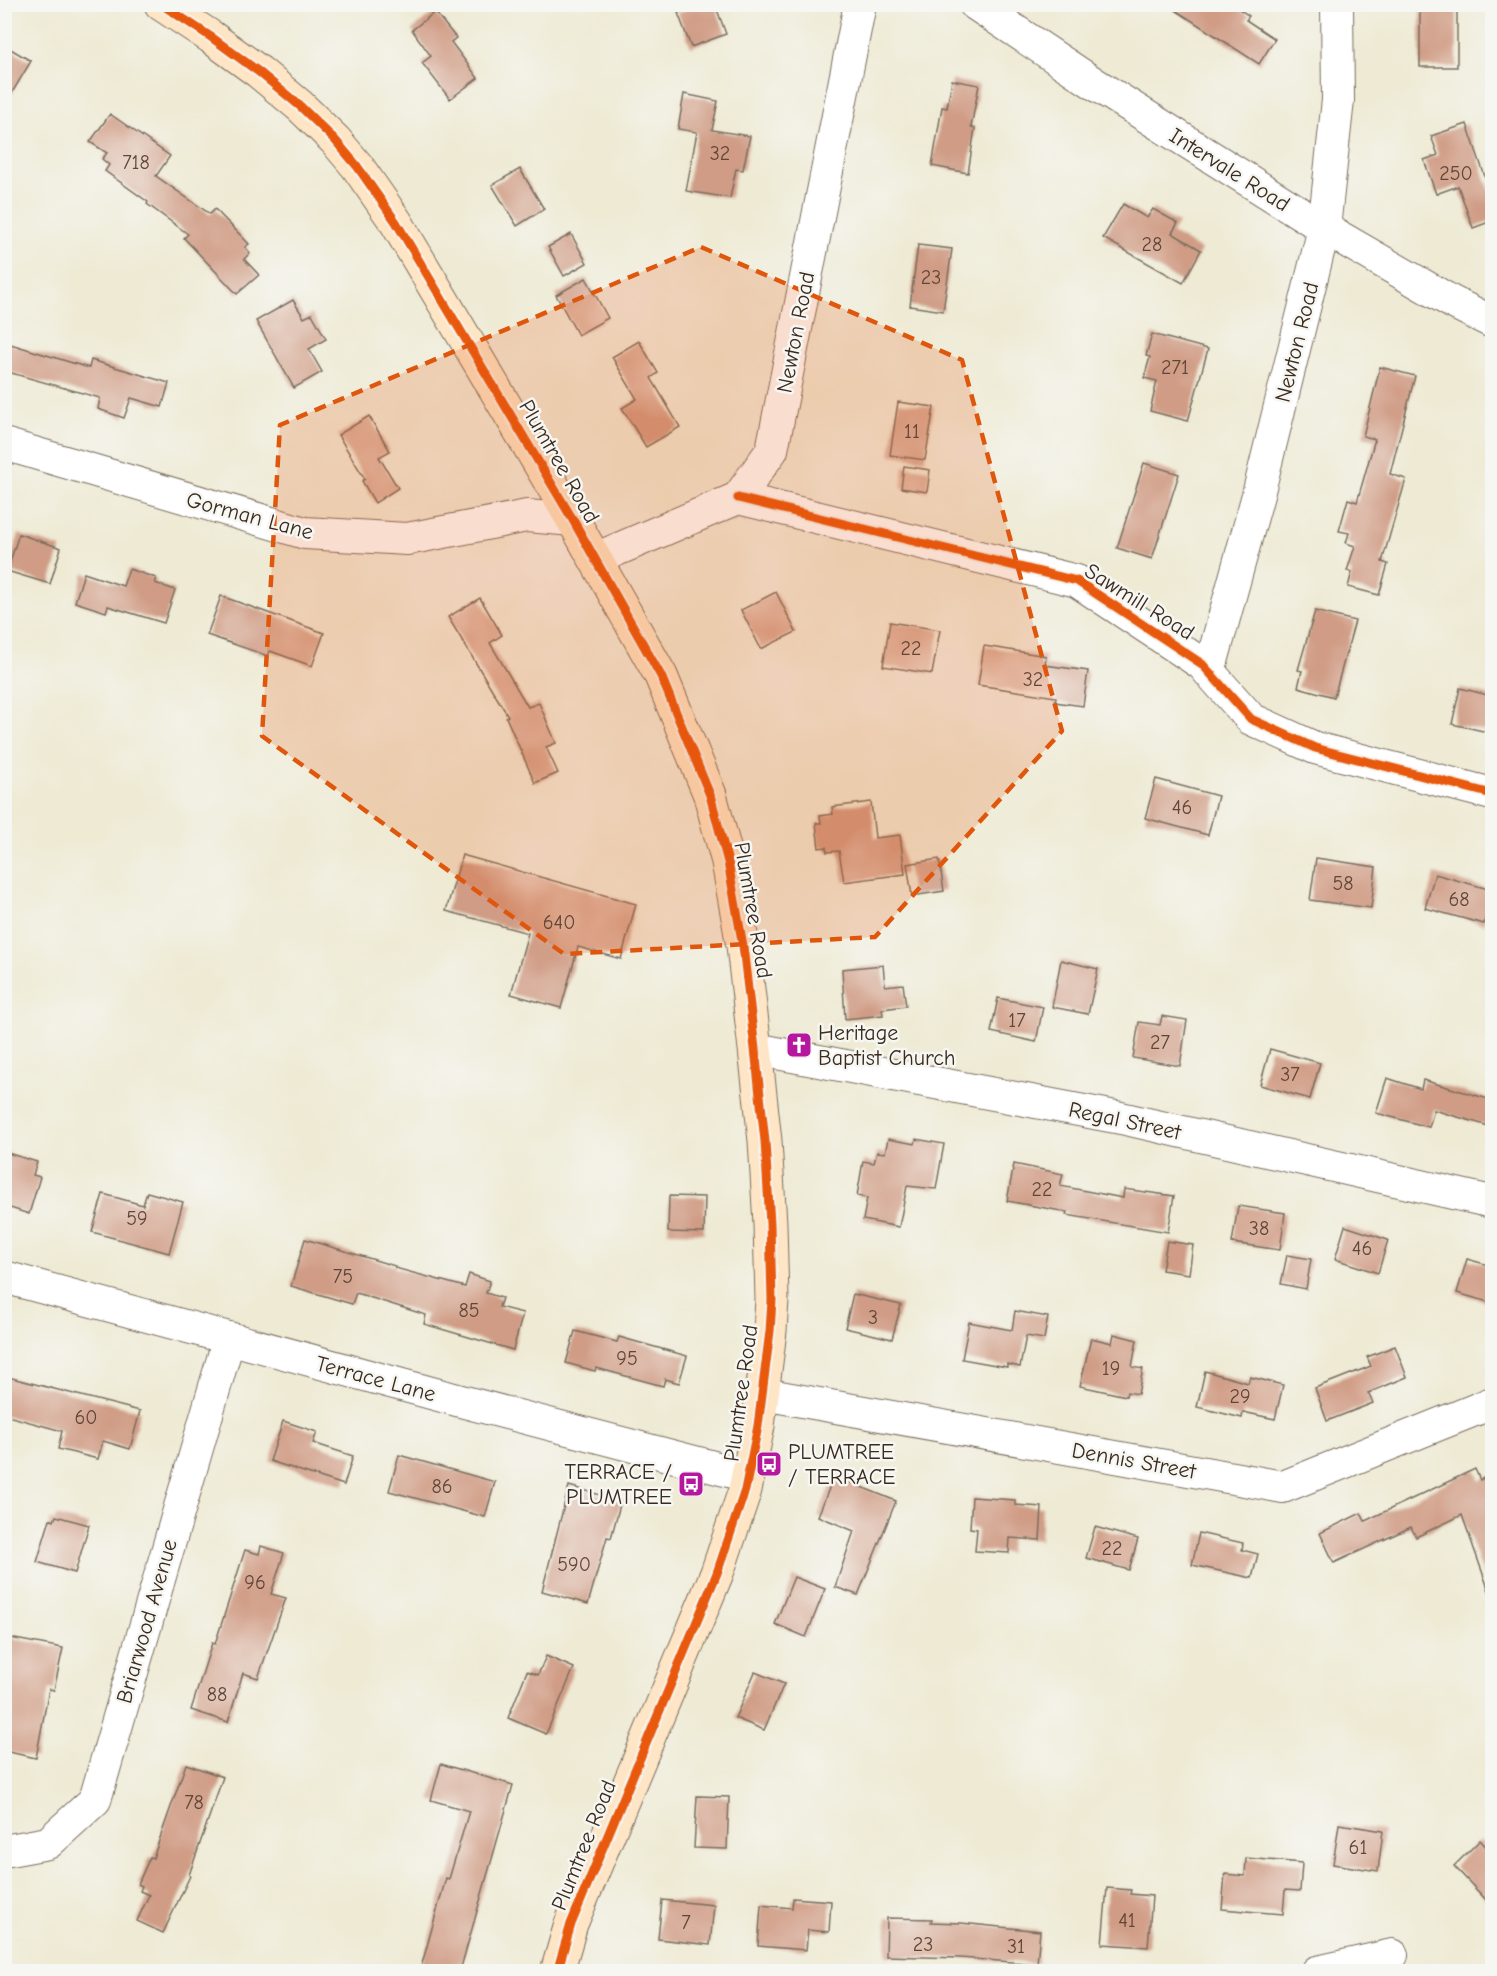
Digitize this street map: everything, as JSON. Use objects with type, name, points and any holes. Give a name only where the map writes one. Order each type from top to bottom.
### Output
[{"type":"street","name":"Plumtree Road","points":[[161,4],[211,37],[282,90],[318,122],[357,166],[396,222],[573,520],[661,676],[710,795],[735,895],[765,1141],[771,1262],[770,1331],[763,1394],[748,1476],[717,1573],[571,1924],[557,1971]]},
{"type":"street","name":"Newton Road","points":[[738,498],[772,450],[860,4]]},
{"type":"street","name":"Intervale Road","points":[[975,4],[1095,84],[1324,228],[1452,302],[1492,322]]},
{"type":"street","name":"Newton Road","points":[[1209,672],[1258,495],[1324,228],[1338,100],[1337,4]]},
{"type":"street","name":"Gorman Lane","points":[[4,444],[305,533],[407,540],[527,516],[573,520]]},
{"type":"street","points":[[595,559],[738,498]]},
{"type":"street","name":"Sawmill Road","points":[[738,498],[1077,581],[1202,664],[1251,719],[1315,748],[1492,794]]},
{"type":"street","name":"Regal Street","points":[[755,1049],[1121,1118],[1492,1202]]},
{"type":"street","name":"Terrace Lane","points":[[4,1277],[457,1401],[748,1476]]},
{"type":"street","name":"Briarwood Avenue","points":[[4,1851],[48,1843],[95,1800],[230,1338]]},
{"type":"street","name":"Dennis Street","points":[[763,1394],[1283,1487],[1492,1403]]},
{"type":"street","points":[[1317,1971],[1392,1955]]},
{"type":"highlighted area","points":[[701,247],[962,360],[1062,731],[875,937],[564,954],[262,736],[280,425]]},
{"type":"building","points":[[700,4],[715,4],[726,34],[691,47],[678,13]]},
{"type":"building","points":[[1166,4],[1232,4],[1249,16],[1246,20],[1275,39],[1259,64]]},
{"type":"building","points":[[1420,9],[1457,9],[1457,67],[1420,67]]},
{"type":"building","points":[[435,12],[456,38],[451,42],[478,78],[450,99],[422,63],[431,56],[412,30]]},
{"type":"building","points":[[4,45],[31,61],[4,106]]},
{"type":"building","points":[[952,80],[979,85],[971,127],[975,128],[968,173],[932,166],[942,107],[947,108]]},
{"type":"building","points":[[684,94],[718,101],[712,130],[750,136],[743,170],[736,169],[730,198],[686,191],[697,132],[678,129]]},
{"type":"building","points":[[110,114],[170,156],[156,176],[210,214],[215,209],[249,244],[245,247],[250,253],[244,259],[259,275],[237,294],[184,238],[188,234],[105,171],[109,165],[102,159],[107,153],[90,142]]},
{"type":"building","points":[[1467,124],[1492,197],[1492,221],[1473,228],[1458,186],[1436,194],[1424,160],[1438,155],[1431,136]]},
{"type":"building","points":[[520,169],[544,209],[517,226],[492,185]]},
{"type":"building","points":[[1123,204],[1147,218],[1153,209],[1178,223],[1172,233],[1201,250],[1183,283],[1103,238]]},
{"type":"building","points":[[571,234],[587,263],[564,276],[548,247]]},
{"type":"building","points":[[918,245],[952,249],[943,311],[910,306]]},
{"type":"building","points":[[586,278],[608,318],[578,335],[556,295]]},
{"type":"building","points":[[293,300],[304,318],[312,314],[326,339],[309,349],[322,372],[294,388],[256,321]]},
{"type":"building","points":[[1152,334],[1208,349],[1188,421],[1150,411],[1157,381],[1144,378],[1150,357],[1146,356]]},
{"type":"building","points":[[639,341],[658,373],[651,378],[680,427],[646,447],[622,408],[637,399],[612,357]]},
{"type":"building","points":[[4,342],[89,368],[91,360],[169,383],[162,407],[131,398],[124,418],[98,409],[100,398],[4,371]]},
{"type":"building","points":[[1380,367],[1415,376],[1390,474],[1406,479],[1382,562],[1388,564],[1379,595],[1348,587],[1352,572],[1347,571],[1355,546],[1346,543],[1349,533],[1339,531],[1348,499],[1357,502],[1375,439],[1363,436]]},
{"type":"building","points":[[898,402],[934,407],[925,460],[890,455]]},
{"type":"building","points":[[369,416],[390,451],[379,457],[398,488],[375,503],[362,481],[365,479],[338,435]]},
{"type":"building","points":[[1144,463],[1179,474],[1152,559],[1117,548]]},
{"type":"building","points":[[904,466],[930,470],[927,492],[901,488]]},
{"type":"building","points":[[19,534],[61,548],[50,584],[7,571]]},
{"type":"building","points":[[129,569],[156,578],[155,583],[175,590],[164,623],[108,606],[106,612],[75,602],[84,573],[123,586]]},
{"type":"building","points":[[776,592],[796,632],[761,649],[741,610]]},
{"type":"building","points":[[221,596],[324,633],[312,666],[270,651],[268,656],[207,635]]},
{"type":"building","points":[[480,598],[502,635],[490,643],[528,707],[539,703],[556,743],[546,747],[558,773],[535,783],[506,717],[508,716],[448,617]]},
{"type":"building","points":[[1315,611],[1355,621],[1334,697],[1298,687],[1302,671],[1298,670]]},
{"type":"building","points":[[890,622],[940,630],[932,674],[883,666]]},
{"type":"building","points":[[984,646],[1046,656],[1045,665],[1088,671],[1083,706],[1055,702],[1056,697],[978,685]]},
{"type":"building","points":[[1460,688],[1492,696],[1492,733],[1452,724]]},
{"type":"building","points":[[1156,779],[1218,796],[1208,835],[1145,818]]},
{"type":"building","points":[[871,802],[875,838],[900,835],[905,874],[844,882],[839,851],[827,852],[826,847],[819,848],[816,823],[821,823],[820,816],[833,814],[832,807]]},
{"type":"building","points":[[462,855],[636,904],[621,959],[578,947],[561,1008],[511,994],[528,933],[446,911]]},
{"type":"building","points":[[1316,858],[1376,867],[1371,908],[1310,900]]},
{"type":"building","points":[[939,859],[944,891],[912,896],[907,864]]},
{"type":"building","points":[[1435,874],[1492,890],[1484,924],[1425,908]]},
{"type":"building","points":[[1061,960],[1098,969],[1088,1014],[1052,1007]]},
{"type":"building","points":[[883,965],[885,986],[903,984],[906,1006],[882,1009],[883,1015],[845,1019],[842,969]]},
{"type":"building","points":[[998,998],[1043,1007],[1036,1042],[991,1032]]},
{"type":"building","points":[[1162,1016],[1187,1020],[1180,1066],[1133,1058],[1139,1022],[1160,1025]]},
{"type":"building","points":[[1270,1049],[1320,1063],[1310,1099],[1260,1085]]},
{"type":"building","points":[[1387,1078],[1421,1089],[1423,1080],[1492,1100],[1492,1127],[1434,1110],[1429,1127],[1376,1113]]},
{"type":"building","points":[[888,1139],[915,1144],[916,1139],[944,1144],[936,1189],[907,1186],[899,1227],[863,1220],[867,1198],[857,1196],[863,1161],[874,1163],[877,1152],[885,1153]]},
{"type":"building","points":[[4,1152],[37,1162],[33,1175],[40,1177],[29,1214],[4,1206]]},
{"type":"building","points":[[1014,1164],[1063,1174],[1060,1186],[1123,1198],[1124,1189],[1174,1196],[1168,1232],[1066,1215],[1067,1212],[1007,1201]]},
{"type":"building","points":[[147,1192],[183,1202],[169,1253],[92,1232],[103,1194],[143,1205]]},
{"type":"building","points":[[669,1196],[705,1197],[704,1233],[668,1232]]},
{"type":"building","points":[[1238,1206],[1285,1213],[1280,1250],[1232,1243]]},
{"type":"building","points":[[1345,1226],[1388,1240],[1378,1273],[1335,1259]]},
{"type":"building","points":[[305,1239],[395,1266],[395,1268],[465,1287],[469,1274],[490,1281],[486,1293],[502,1298],[499,1307],[523,1313],[513,1350],[424,1324],[426,1315],[356,1293],[352,1304],[291,1286]]},
{"type":"building","points":[[1167,1241],[1193,1245],[1189,1274],[1162,1270]]},
{"type":"building","points":[[1287,1255],[1311,1259],[1306,1289],[1281,1284]]},
{"type":"building","points":[[1467,1259],[1492,1266],[1492,1303],[1457,1293]]},
{"type":"building","points":[[853,1294],[901,1305],[892,1339],[845,1328]]},
{"type":"building","points":[[1015,1311],[1048,1317],[1044,1339],[1026,1336],[1020,1367],[962,1359],[969,1322],[1012,1330]]},
{"type":"building","points":[[575,1331],[617,1342],[619,1337],[687,1356],[679,1383],[665,1379],[663,1386],[596,1368],[595,1371],[566,1363]]},
{"type":"building","points":[[1114,1334],[1137,1340],[1132,1367],[1143,1369],[1138,1394],[1127,1392],[1126,1396],[1080,1386],[1091,1338],[1112,1343]]},
{"type":"building","points":[[1395,1346],[1407,1377],[1368,1393],[1373,1403],[1327,1421],[1315,1388],[1371,1366],[1367,1357]]},
{"type":"building","points":[[1205,1371],[1248,1383],[1250,1377],[1283,1385],[1275,1419],[1243,1412],[1242,1418],[1197,1407]]},
{"type":"building","points":[[4,1376],[140,1411],[130,1449],[103,1441],[98,1459],[58,1449],[62,1431],[4,1415]]},
{"type":"building","points":[[283,1421],[317,1432],[313,1443],[353,1456],[344,1485],[270,1461]]},
{"type":"building","points":[[399,1455],[495,1482],[485,1517],[389,1491]]},
{"type":"building","points":[[1475,1469],[1480,1480],[1492,1474],[1492,1590],[1489,1591],[1462,1515],[1416,1537],[1411,1527],[1334,1563],[1320,1533],[1361,1513],[1365,1521]]},
{"type":"building","points":[[834,1476],[896,1501],[858,1595],[835,1587],[854,1531],[818,1516]]},
{"type":"building","points":[[569,1486],[621,1501],[611,1538],[607,1537],[588,1604],[542,1591]]},
{"type":"building","points":[[972,1497],[1015,1500],[1015,1505],[1042,1507],[1040,1540],[1010,1538],[1009,1553],[975,1551],[977,1529],[970,1528]]},
{"type":"building","points":[[56,1516],[89,1525],[75,1573],[37,1562],[50,1519],[54,1521]]},
{"type":"building","points":[[1095,1527],[1138,1539],[1129,1570],[1086,1558]]},
{"type":"building","points":[[1199,1533],[1243,1543],[1242,1550],[1258,1554],[1252,1578],[1192,1565]]},
{"type":"building","points":[[261,1546],[284,1553],[271,1594],[286,1598],[258,1678],[243,1673],[228,1722],[191,1710],[245,1550],[259,1554]]},
{"type":"building","points":[[794,1577],[825,1589],[806,1637],[775,1624]]},
{"type":"building","points":[[10,1638],[63,1648],[54,1690],[49,1689],[36,1758],[4,1751],[4,1668]]},
{"type":"building","points":[[546,1656],[574,1668],[546,1734],[508,1718],[527,1671],[538,1675]]},
{"type":"building","points":[[755,1672],[784,1684],[764,1730],[735,1718]]},
{"type":"building","points":[[186,1764],[223,1777],[190,1876],[163,1933],[137,1921],[149,1895],[140,1891],[142,1886],[138,1884],[150,1857],[153,1858]]},
{"type":"building","points":[[441,1764],[513,1785],[460,1971],[420,1971],[446,1878],[449,1879],[469,1811],[431,1800]]},
{"type":"building","points":[[697,1796],[729,1797],[727,1849],[694,1848]]},
{"type":"building","points":[[1339,1824],[1383,1831],[1378,1871],[1333,1864]]},
{"type":"building","points":[[1480,1840],[1492,1853],[1492,1906],[1454,1866]]},
{"type":"building","points":[[1246,1858],[1302,1863],[1300,1891],[1285,1890],[1283,1914],[1222,1909],[1225,1874],[1245,1876]]},
{"type":"building","points":[[1107,1888],[1131,1890],[1130,1894],[1152,1896],[1148,1947],[1102,1944]]},
{"type":"building","points":[[793,1898],[831,1901],[829,1932],[808,1930],[806,1950],[758,1946],[761,1905],[792,1908]]},
{"type":"building","points":[[662,1900],[714,1905],[710,1945],[658,1939]]},
{"type":"building","points":[[887,1918],[932,1919],[931,1922],[1040,1931],[1037,1964],[960,1958],[886,1956]]},
{"type":"cycle path","points":[[161,4],[259,72],[300,106],[335,140],[357,166],[396,222],[573,520],[661,676],[710,795],[728,862],[743,946],[755,1049],[765,1141],[770,1224],[772,1300],[758,1426],[745,1490],[717,1573],[571,1924],[557,1972]]},
{"type":"cycle path","points":[[738,498],[1077,581],[1202,664],[1251,719],[1315,748],[1492,794]]},
{"type":"place","name":"Heritage Baptist Church","points":[[799,1045]]},
{"type":"place","name":"PLUMTREE / TERRACE","points":[[769,1464]]},
{"type":"place","name":"TERRACE / PLUMTREE","points":[[691,1484]]}]
